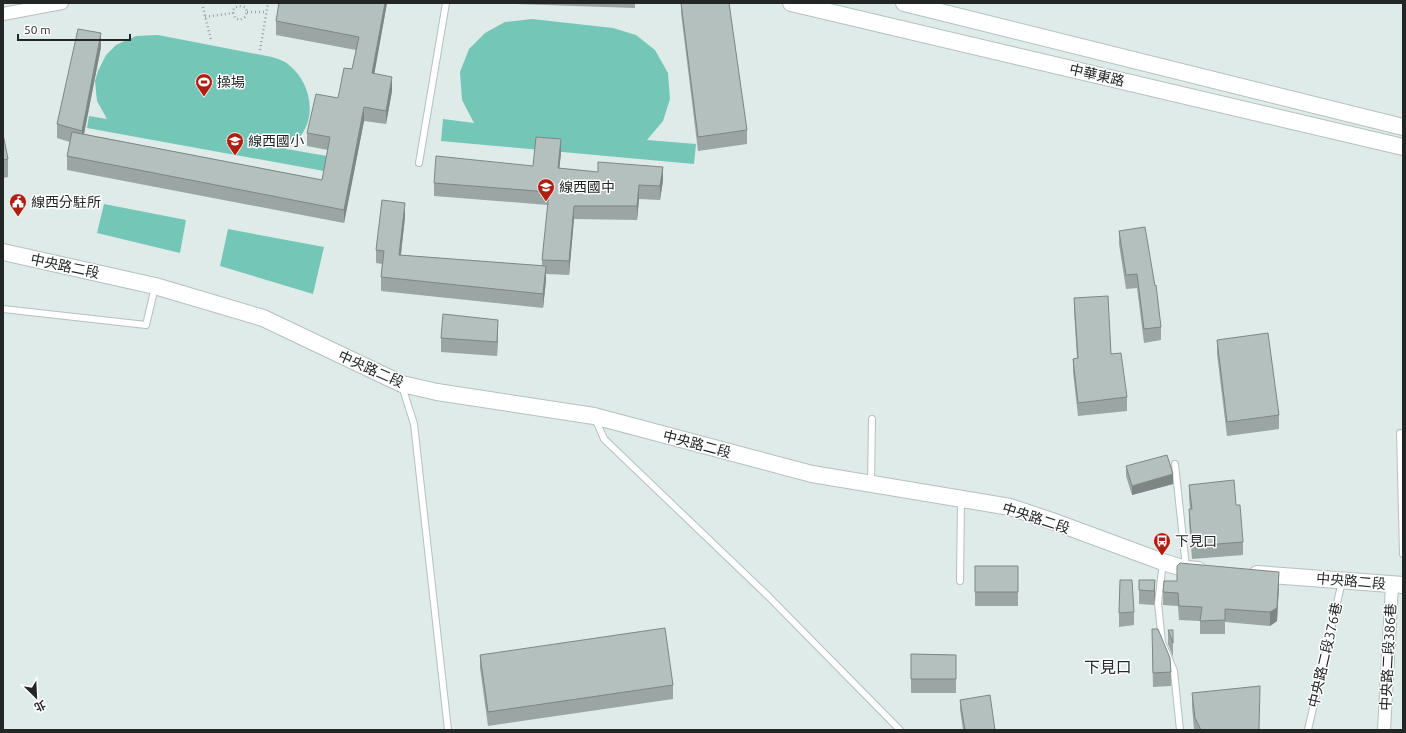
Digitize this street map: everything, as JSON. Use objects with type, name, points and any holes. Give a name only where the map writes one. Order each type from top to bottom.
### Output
[{"type":"street","points":[[3,14],[62,3]]},
{"type":"street","name":"中華東路","points":[[791,3],[1403,146]]},
{"type":"street","name":"中華東路","points":[[904,3],[1403,127]]},
{"type":"street","name":"中央路二段","points":[[3,252],[155,286],[220,304],[263,318],[402,384],[437,392],[594,416],[812,474],[960,500],[1010,507],[1163,562],[1186,569],[1209,570]]},
{"type":"street","name":"中央路二段","points":[[1241,573],[1398,585]]},
{"type":"street","name":"中央路二段386巷","points":[[1384,730],[1398,585]]},
{"type":"lane","points":[[419,163],[446,3]]},
{"type":"lane","points":[[3,309],[146,325],[155,286]]},
{"type":"lane","points":[[402,384],[414,424],[448,730]]},
{"type":"lane","points":[[594,416],[604,439],[773,602],[900,730]]},
{"type":"lane","points":[[871,485],[872,419]]},
{"type":"lane","points":[[1400,434],[1403,554]]},
{"type":"lane","points":[[1175,464],[1186,569]]},
{"type":"lane","points":[[960,500],[960,581]]},
{"type":"lane","points":[[1163,562],[1158,603],[1162,642],[1174,671],[1180,730]]},
{"type":"lane","name":"中央路二段376巷","points":[[1308,730],[1342,580]]},
{"type":"path","points":[[202,3],[211,40]]},
{"type":"path","points":[[260,50],[268,3]]},
{"type":"path","points":[[239,6],[245,8],[247,12],[245,17],[240,20],[235,18],[233,13],[234,8],[239,6]]},
{"type":"path","points":[[247,12],[266,12]]},
{"type":"path","points":[[206,17],[233,13]]},
{"type":"green space","points":[[532,19],[613,28],[636,35],[655,50],[668,73],[670,99],[663,121],[647,140],[696,144],[694,164],[441,141],[443,119],[474,123],[462,100],[460,72],[469,49],[485,33],[505,22]]},
{"type":"green space","points":[[158,35],[272,57],[287,64],[302,79],[309,97],[310,107],[307,125],[302,134],[286,149],[327,156],[324,171],[87,128],[89,116],[107,119],[97,101],[95,81],[106,55],[116,45],[136,36]]},
{"type":"green space","points":[[104,204],[186,220],[180,253],[97,233]]},
{"type":"green space","points":[[228,229],[324,247],[313,294],[220,266]]},
{"type":"building","points":[[279,3],[385,3],[372,73],[392,77],[386,111],[364,107],[344,210],[67,156],[72,132],[322,180],[330,137],[307,133],[316,94],[338,98],[344,68],[352,69],[359,37],[276,21]]},
{"type":"building","points":[[681,3],[729,3],[747,130],[698,137]]},
{"type":"building","points":[[78,29],[101,33],[82,131],[57,124]]},
{"type":"building","points":[[3,134],[8,159],[3,160]]},
{"type":"building","points":[[536,137],[561,139],[558,168],[598,172],[598,162],[663,167],[660,186],[639,185],[637,206],[574,206],[569,261],[542,260],[549,192],[434,183],[436,156],[533,166]]},
{"type":"building","points":[[382,200],[405,203],[399,255],[546,266],[543,294],[381,277],[384,251],[376,250]]},
{"type":"building","points":[[1145,227],[1155,286],[1156,285],[1161,327],[1144,329],[1137,274],[1126,275],[1119,231]]},
{"type":"building","points":[[1108,296],[1111,354],[1121,353],[1127,397],[1078,403],[1073,359],[1078,358],[1074,298]]},
{"type":"building","points":[[443,314],[498,320],[497,342],[441,338]]},
{"type":"building","points":[[1268,333],[1279,415],[1227,422],[1217,340]]},
{"type":"building","points":[[1167,455],[1173,474],[1132,486],[1126,466]]},
{"type":"building","points":[[1234,480],[1236,505],[1240,505],[1243,542],[1192,546],[1189,509],[1192,509],[1189,485]]},
{"type":"building","points":[[1180,563],[1279,572],[1277,608],[1270,612],[1225,609],[1225,620],[1200,621],[1202,607],[1179,606],[1178,593],[1163,592],[1164,581],[1177,581],[1177,566]]},
{"type":"building","points":[[975,566],[1018,566],[1018,592],[975,592]]},
{"type":"building","points":[[1120,580],[1132,580],[1134,612],[1119,613]]},
{"type":"building","points":[[1139,580],[1155,580],[1154,591],[1139,590]]},
{"type":"building","points":[[665,628],[673,685],[488,712],[480,655]]},
{"type":"building","points":[[1152,629],[1158,629],[1170,658],[1171,672],[1153,673]]},
{"type":"building","points":[[1168,630],[1173,630],[1173,643]]},
{"type":"building","points":[[911,654],[956,655],[956,679],[911,679]]},
{"type":"building","points":[[1260,686],[1259,730],[1201,730],[1195,718],[1192,693]]},
{"type":"building","points":[[990,695],[995,730],[965,730],[960,700]]},
{"type":"place","name":"操場","points":[[204,97]]},
{"type":"place","name":"線西國小","points":[[235,156]]},
{"type":"place","name":"線西國中","points":[[546,202]]},
{"type":"place","name":"線西分駐所","points":[[18,217]]},
{"type":"place","name":"下見口","points":[[1162,556]]},
{"type":"district","name":"下見口","points":[[1108,667]]}]
